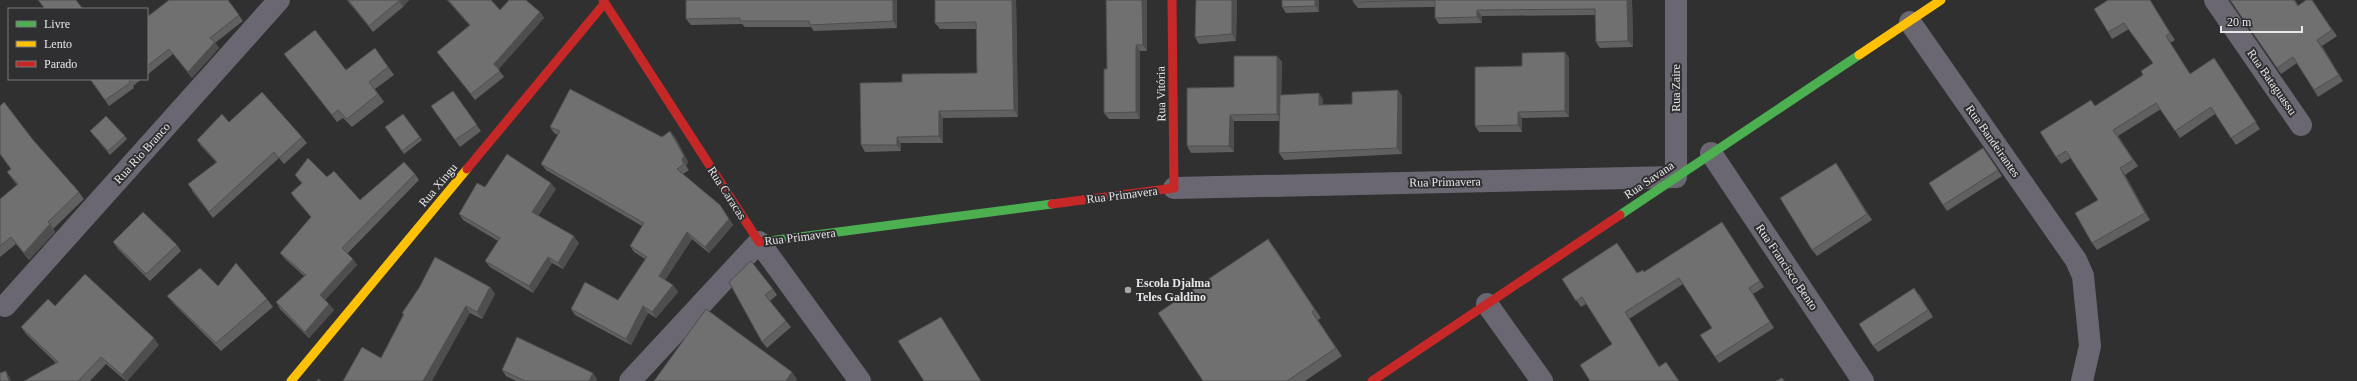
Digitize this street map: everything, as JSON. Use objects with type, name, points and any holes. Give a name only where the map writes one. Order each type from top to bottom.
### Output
[{"type":"street","name":"Rua Rio Branco","points":[[5,306],[278,0]]},
{"type":"street","name":"Rua Vitória","points":[[1172,0],[1174,188]]},
{"type":"street","name":"Rua Zaire","points":[[1676,0],[1676,177]]},
{"type":"street","name":"Rua Savana","points":[[1372,381],[1941,0]]},
{"type":"street","name":"Rua Bataguassu","points":[[2215,0],[2301,125]]},
{"type":"street","name":"Rua Caracas","points":[[603,2],[759,242],[860,381]]},
{"type":"street","name":"Rua Xingu","points":[[291,381],[603,2]]},
{"type":"street","name":"Rua Bandeirantes","points":[[1910,22],[2076,260],[2083,276],[2090,346],[2082,381]]},
{"type":"street","name":"Rua Francisco Bento","points":[[1711,153],[1864,381]]},
{"type":"street","name":"Rua Primavera","points":[[630,381],[759,242],[1174,188],[1676,177]]},
{"type":"street","points":[[1488,304],[1542,381]]},
{"type":"building","points":[[38,0],[76,0],[82,8],[44,8]]},
{"type":"building","points":[[169,0],[228,0],[239,15],[210,38],[215,42],[188,72],[169,49],[148,65],[148,16]]},
{"type":"building","points":[[348,0],[400,0],[369,26]]},
{"type":"building","points":[[448,0],[491,0],[500,10],[509,0],[526,0],[540,12],[494,64],[500,71],[471,94],[437,52],[470,25]]},
{"type":"building","points":[[686,0],[893,0],[893,21],[810,25],[809,21],[740,21],[740,18],[686,19]]},
{"type":"building","points":[[935,0],[1012,0],[1014,110],[939,111],[939,136],[897,137],[897,145],[861,145],[860,83],[902,82],[902,74],[977,73],[976,22],[935,23]]},
{"type":"building","points":[[1106,0],[1142,0],[1143,45],[1136,45],[1136,112],[1104,113],[1104,69],[1107,69]]},
{"type":"building","points":[[1196,0],[1232,0],[1232,34],[1195,37]]},
{"type":"building","points":[[1282,0],[1315,0],[1315,6],[1282,7]]},
{"type":"building","points":[[1353,0],[1435,0],[1353,2]]},
{"type":"building","points":[[1435,0],[1627,0],[1628,41],[1596,42],[1595,9],[1477,10],[1477,17],[1435,18]]},
{"type":"building","points":[[2108,0],[2150,0],[2170,33],[2166,36],[2190,74],[2214,58],[2256,122],[2231,138],[2211,107],[2175,131],[2156,103],[2113,130],[2133,160],[2120,168],[2145,213],[2092,243],[2075,213],[2098,200],[2066,151],[2056,157],[2040,132],[2091,100],[2095,106],[2143,75],[2141,71],[2153,63],[2124,23],[2108,32],[2094,9]]},
{"type":"building","points":[[2230,0],[2294,0],[2298,6],[2306,0],[2312,0],[2332,30],[2317,40],[2339,75],[2314,90],[2293,57],[2277,68]]},
{"type":"building","points":[[315,30],[346,70],[375,48],[388,67],[369,82],[378,94],[347,119],[338,110],[332,115],[284,54]]},
{"type":"building","points":[[1565,52],[1565,111],[1518,112],[1518,125],[1475,126],[1475,67],[1522,66],[1522,53]]},
{"type":"building","points":[[1234,56],[1277,56],[1277,114],[1230,115],[1229,146],[1187,146],[1187,88],[1234,87]]},
{"type":"building","points":[[91,80],[129,80],[130,83],[105,100]]},
{"type":"building","points":[[570,89],[662,137],[670,131],[684,156],[682,160],[684,164],[677,169],[720,205],[729,219],[705,247],[687,232],[659,276],[673,285],[652,312],[643,306],[626,339],[571,309],[585,282],[618,300],[647,257],[630,246],[644,223],[541,164],[560,131],[550,127]]},
{"type":"building","points":[[1398,90],[1397,148],[1279,153],[1280,95],[1319,93],[1319,105],[1352,104],[1352,92]]},
{"type":"building","points":[[453,91],[477,125],[455,140],[431,106]]},
{"type":"building","points":[[262,92],[302,137],[279,158],[274,152],[209,212],[188,184],[217,162],[197,140],[222,114],[229,122]]},
{"type":"building","points":[[4,102],[34,141],[79,192],[48,222],[50,224],[24,253],[11,237],[0,246],[0,199],[18,184],[7,172],[11,169],[0,154],[0,106]]},
{"type":"building","points":[[403,114],[420,137],[402,151],[385,127]]},
{"type":"building","points":[[106,116],[125,136],[108,151],[90,131]]},
{"type":"building","points":[[1983,148],[1998,170],[1943,205],[1929,183]]},
{"type":"building","points":[[507,154],[551,183],[532,212],[574,236],[558,263],[548,257],[529,286],[485,261],[500,238],[459,214],[477,183],[485,187]]},
{"type":"building","points":[[308,158],[327,177],[334,171],[360,200],[404,162],[415,174],[342,248],[353,259],[320,295],[329,304],[305,332],[276,302],[306,275],[280,253],[311,217],[291,193],[302,183],[295,175]]},
{"type":"building","points":[[1836,163],[1867,214],[1812,250],[1780,198]]},
{"type":"building","points":[[143,212],[177,245],[146,274],[113,242]]},
{"type":"building","points":[[1722,222],[1760,281],[1749,288],[1770,322],[1715,357],[1700,335],[1712,328],[1679,278],[1625,312],[1659,367],[1666,362],[1679,381],[1590,381],[1580,365],[1612,344],[1582,297],[1576,301],[1562,279],[1617,243],[1637,273],[1643,270],[1644,272]]},
{"type":"building","points":[[1268,239],[1315,310],[1312,312],[1336,348],[1287,381],[1203,381],[1158,313]]},
{"type":"building","points":[[435,257],[490,287],[477,312],[466,306],[423,381],[343,381],[362,347],[381,358],[404,314],[402,313],[419,288]]},
{"type":"building","points":[[751,261],[773,289],[765,295],[786,321],[762,342],[729,282]]},
{"type":"building","points":[[236,263],[267,299],[216,343],[167,296],[200,268],[218,286]]},
{"type":"building","points":[[85,274],[154,338],[122,375],[101,357],[78,381],[24,381],[58,362],[21,327],[48,299],[55,306]]},
{"type":"building","points":[[1914,288],[1928,310],[1873,346],[1859,324]]},
{"type":"building","points":[[706,309],[792,372],[786,381],[654,381]]},
{"type":"building","points":[[941,317],[981,381],[924,381],[898,341]]},
{"type":"building","points":[[517,337],[593,373],[589,381],[525,381],[502,370]]},
{"type":"building","points":[[6,371],[9,381],[0,381],[0,373]]},
{"type":"building","points":[[1782,378],[1784,381],[1776,381]]},
{"type":"traffic: fast","points":[[1620,215],[1859,55]]},
{"type":"traffic: fast","points":[[769,241],[1052,204]]},
{"type":"traffic: slow","points":[[1859,55],[1941,0]]},
{"type":"traffic: slow","points":[[291,381],[467,169]]},
{"type":"traffic: jam","points":[[603,0],[759,242],[769,241]]},
{"type":"traffic: jam","points":[[1052,204],[1174,188],[1172,0]]},
{"type":"traffic: jam","points":[[467,169],[604,4]]},
{"type":"traffic: jam","points":[[1372,381],[1620,215]]},
{"type":"place","name":"Escola Djalma Teles Galdino","points":[[1128,290]]}]
